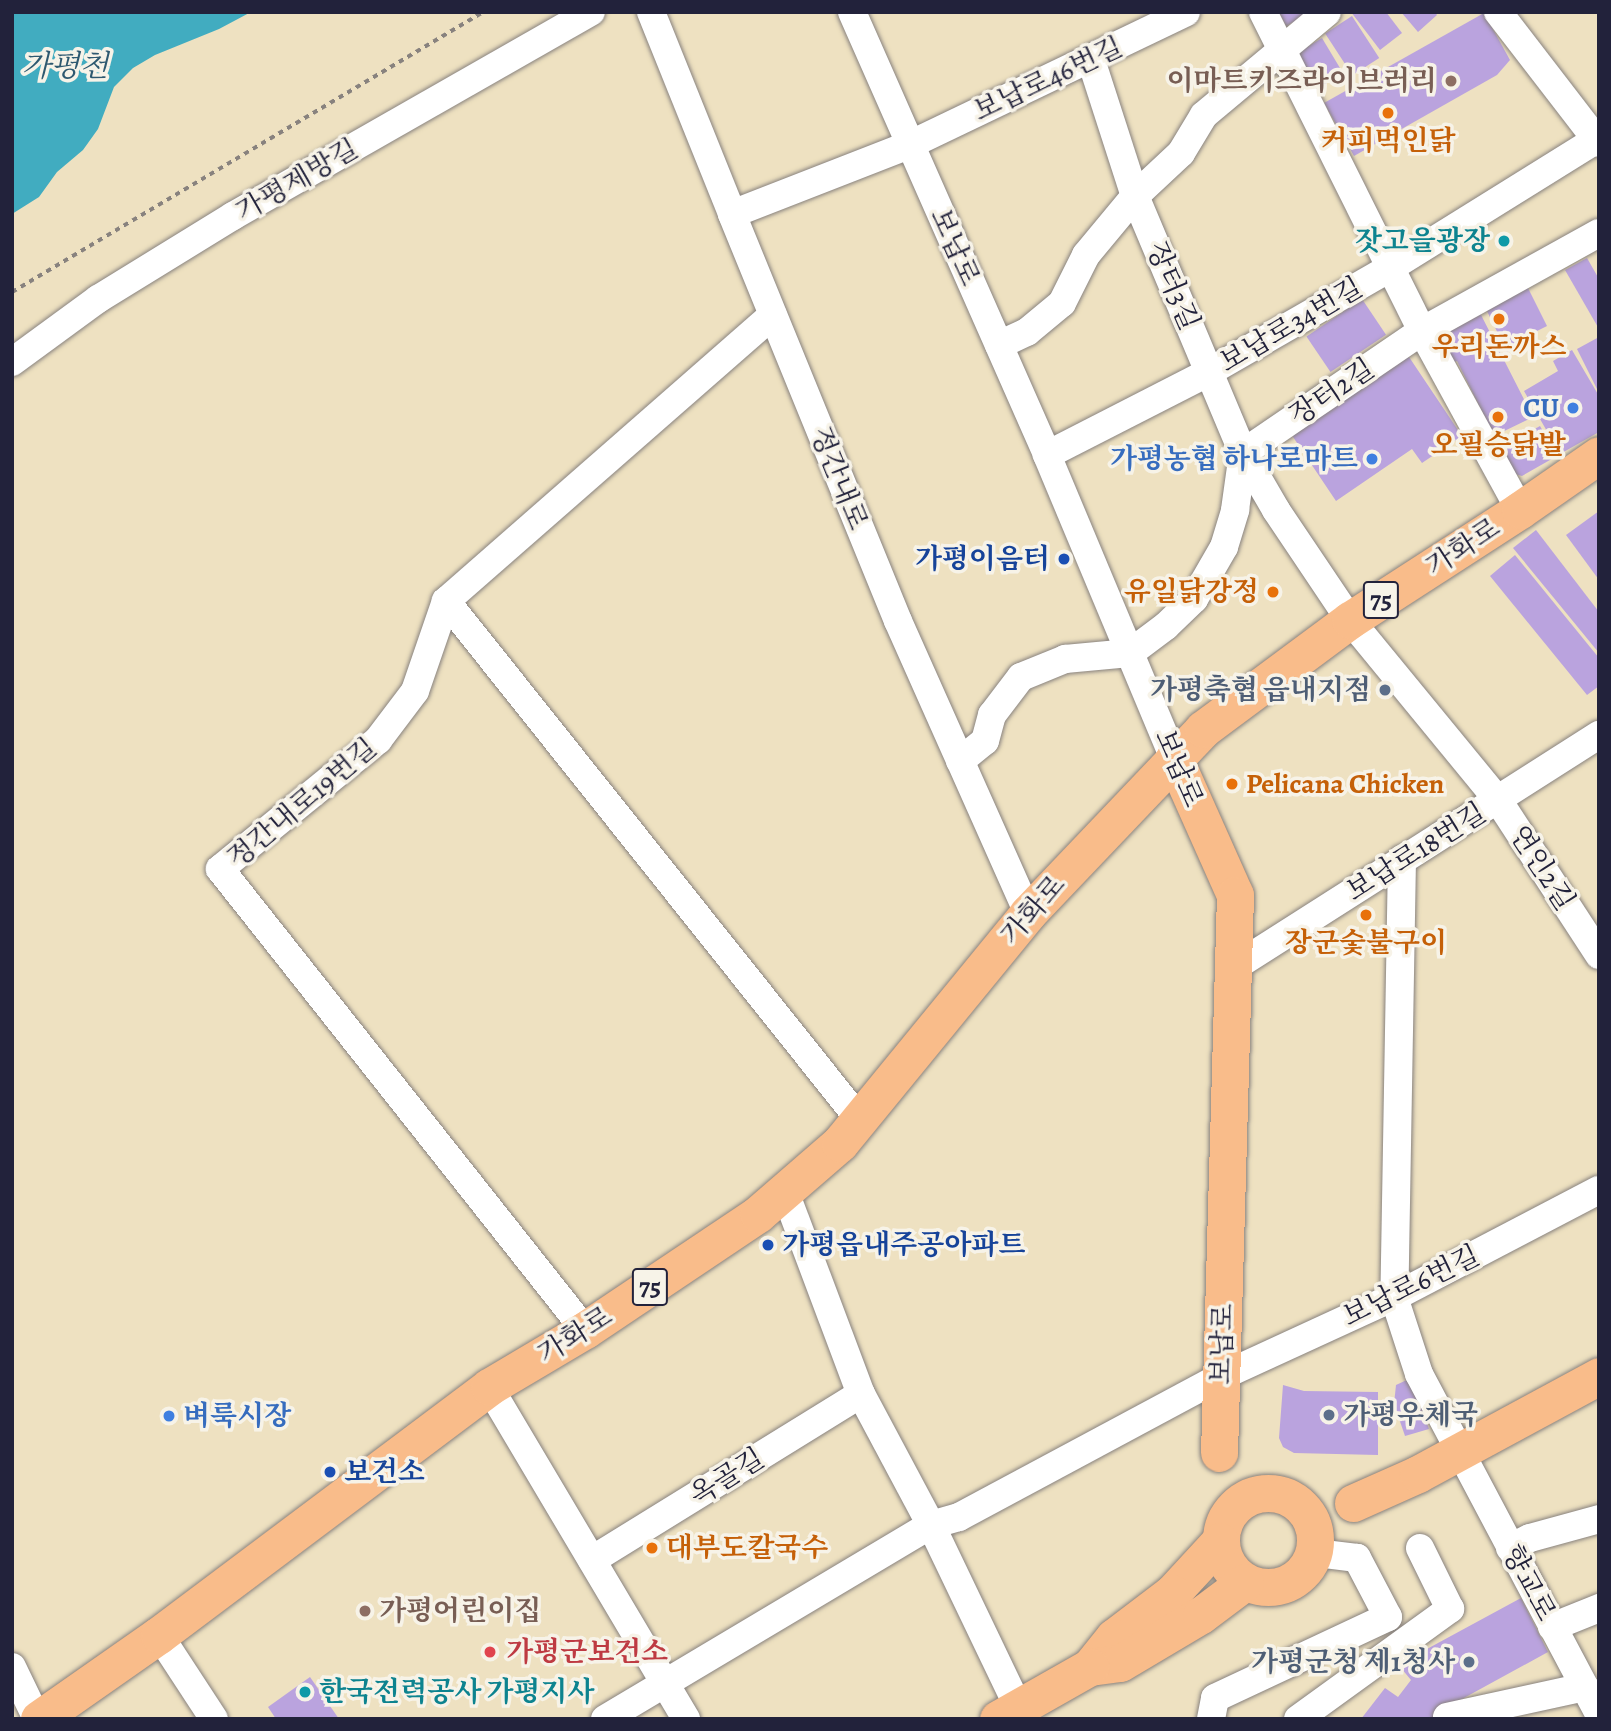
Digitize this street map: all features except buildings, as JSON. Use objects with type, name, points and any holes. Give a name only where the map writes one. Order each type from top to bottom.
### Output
[{"type":"main road","name":"가화로","points":[[38,1719],[159,1634],[489,1387],[585,1330],[758,1214],[840,1143],[1028,913],[1203,729],[1350,620],[1520,510],[1599,455]]},
{"type":"main road","name":"보납로","points":[[1174,758],[1235,895],[1220,1377],[1221,1535]]},
{"type":"main road","points":[[1013,1715],[1090,1667],[1114,1637],[1172,1592],[1221,1535],[1236,1505],[1247,1497],[1261,1492],[1322,1504],[1353,1503],[1459,1453],[1599,1376]]},
{"type":"main road","points":[[1219,1453],[1247,1497]]},
{"type":"main road","points":[[1290,1497],[1303,1507],[1312,1521],[1316,1537],[1313,1561]]},
{"type":"main road","points":[[1221,1535],[1227,1565],[1245,1582],[1267,1588],[1279,1587],[1289,1583],[1313,1561],[1339,1531],[1353,1503]]},
{"type":"main road","points":[[1090,1667],[1119,1663],[1201,1615],[1245,1582]]},
{"type":"street","name":"가평제방길","points":[[12,362],[98,299],[233,216],[591,12]]},
{"type":"street","name":"정간내로","points":[[651,12],[898,621],[1028,913]]},
{"type":"street","name":"보납로","points":[[852,12],[1047,455],[1174,758]]},
{"type":"street","name":"보납로46번길","points":[[909,145],[1091,60],[1186,12]]},
{"type":"street","points":[[1263,12],[1422,331],[1520,510]]},
{"type":"street","points":[[1283,52],[1327,12]]},
{"type":"street","points":[[1498,12],[1598,140]]},
{"type":"street","name":"장터3길","points":[[999,345],[1027,332],[1062,303],[1086,255],[1135,197],[1181,152],[1204,115],[1250,74],[1283,52]]},
{"type":"street","name":"장터3길","points":[[1091,60],[1135,197],[1243,453],[1276,510],[1350,620]]},
{"type":"street","name":"보납로34번길","points":[[1047,455],[1209,372],[1390,268],[1598,140]]},
{"type":"street","points":[[732,215],[909,145]]},
{"type":"street","name":"장터2길","points":[[1243,453],[1422,331],[1599,233]]},
{"type":"street","name":"정간내로19번길","points":[[585,1330],[220,869],[378,740],[415,691],[446,601],[773,315]]},
{"type":"street","points":[[960,761],[985,741],[992,715],[1021,677],[1065,659],[1130,653],[1166,626],[1194,599],[1216,566],[1235,510],[1243,453]]},
{"type":"street","points":[[446,601],[859,1119]]},
{"type":"street","name":"연인2길","points":[[1350,620],[1498,800],[1599,955]]},
{"type":"street","name":"보납로18번길","points":[[1233,968],[1599,735]]},
{"type":"street","name":"향교로","points":[[1402,859],[1394,1297],[1419,1374],[1599,1714]]},
{"type":"street","name":"보납로6번길","points":[[931,1525],[959,1517],[1220,1377],[1394,1297],[1599,1190]]},
{"type":"street","points":[[785,1192],[861,1394],[931,1525],[1013,1715]]},
{"type":"street","points":[[489,1387],[686,1719]]},
{"type":"street","name":"옥골길","points":[[592,1560],[861,1394]]},
{"type":"street","points":[[1510,1548],[1530,1538],[1599,1518]]},
{"type":"street","points":[[606,1719],[931,1525]]},
{"type":"street","points":[[1298,1719],[1450,1609],[1420,1548]]},
{"type":"street","points":[[1313,1561],[1357,1558],[1402,1643]]},
{"type":"street","points":[[1552,1627],[1599,1608]]},
{"type":"street","points":[[1211,1719],[1215,1698],[1388,1617]]},
{"type":"street","points":[[159,1634],[214,1719]]},
{"type":"street","points":[[12,1667],[38,1719]]},
{"type":"street","points":[[1447,1717],[1584,1687]]},
{"type":"path","points":[[12,292],[483,12]]},
{"type":"water","name":"가평천","points":[[12,12],[251,12],[219,29],[155,55],[133,68],[114,87],[98,129],[83,150],[57,172],[39,197],[12,214]]},
{"type":"place","name":"이마트키즈라이브러리","points":[[1451,81]]},
{"type":"place","name":"커피먹인닭","points":[[1388,113]]},
{"type":"place","name":"잣고을광장","points":[[1504,241]]},
{"type":"place","name":"우리돈까스","points":[[1499,319]]},
{"type":"place","name":"CU","points":[[1573,408]]},
{"type":"place","name":"오필승닭발","points":[[1498,417]]},
{"type":"place","name":"가평농협 하나로마트","points":[[1372,459]]},
{"type":"place","name":"가평이음터","points":[[1064,559]]},
{"type":"place","name":"유일닭강정","points":[[1273,592]]},
{"type":"place","name":"가평축협 읍내지점","points":[[1385,690]]},
{"type":"place","name":"Pelicana Chicken","points":[[1232,784]]},
{"type":"place","name":"장군숯불구이","points":[[1366,915]]},
{"type":"place","name":"가평읍내주공아파트","points":[[768,1245]]},
{"type":"place","name":"가평우체국","points":[[1329,1415]]},
{"type":"place","name":"벼룩시장","points":[[169,1416]]},
{"type":"place","name":"보건소","points":[[330,1472]]},
{"type":"place","name":"대부도칼국수","points":[[652,1548]]},
{"type":"place","name":"가평어린이집","points":[[365,1611]]},
{"type":"place","name":"가평군보건소","points":[[490,1652]]},
{"type":"place","name":"가평군청 제1청사","points":[[1469,1662]]},
{"type":"place","name":"한국전력공사 가평지사","points":[[305,1692]]}]
